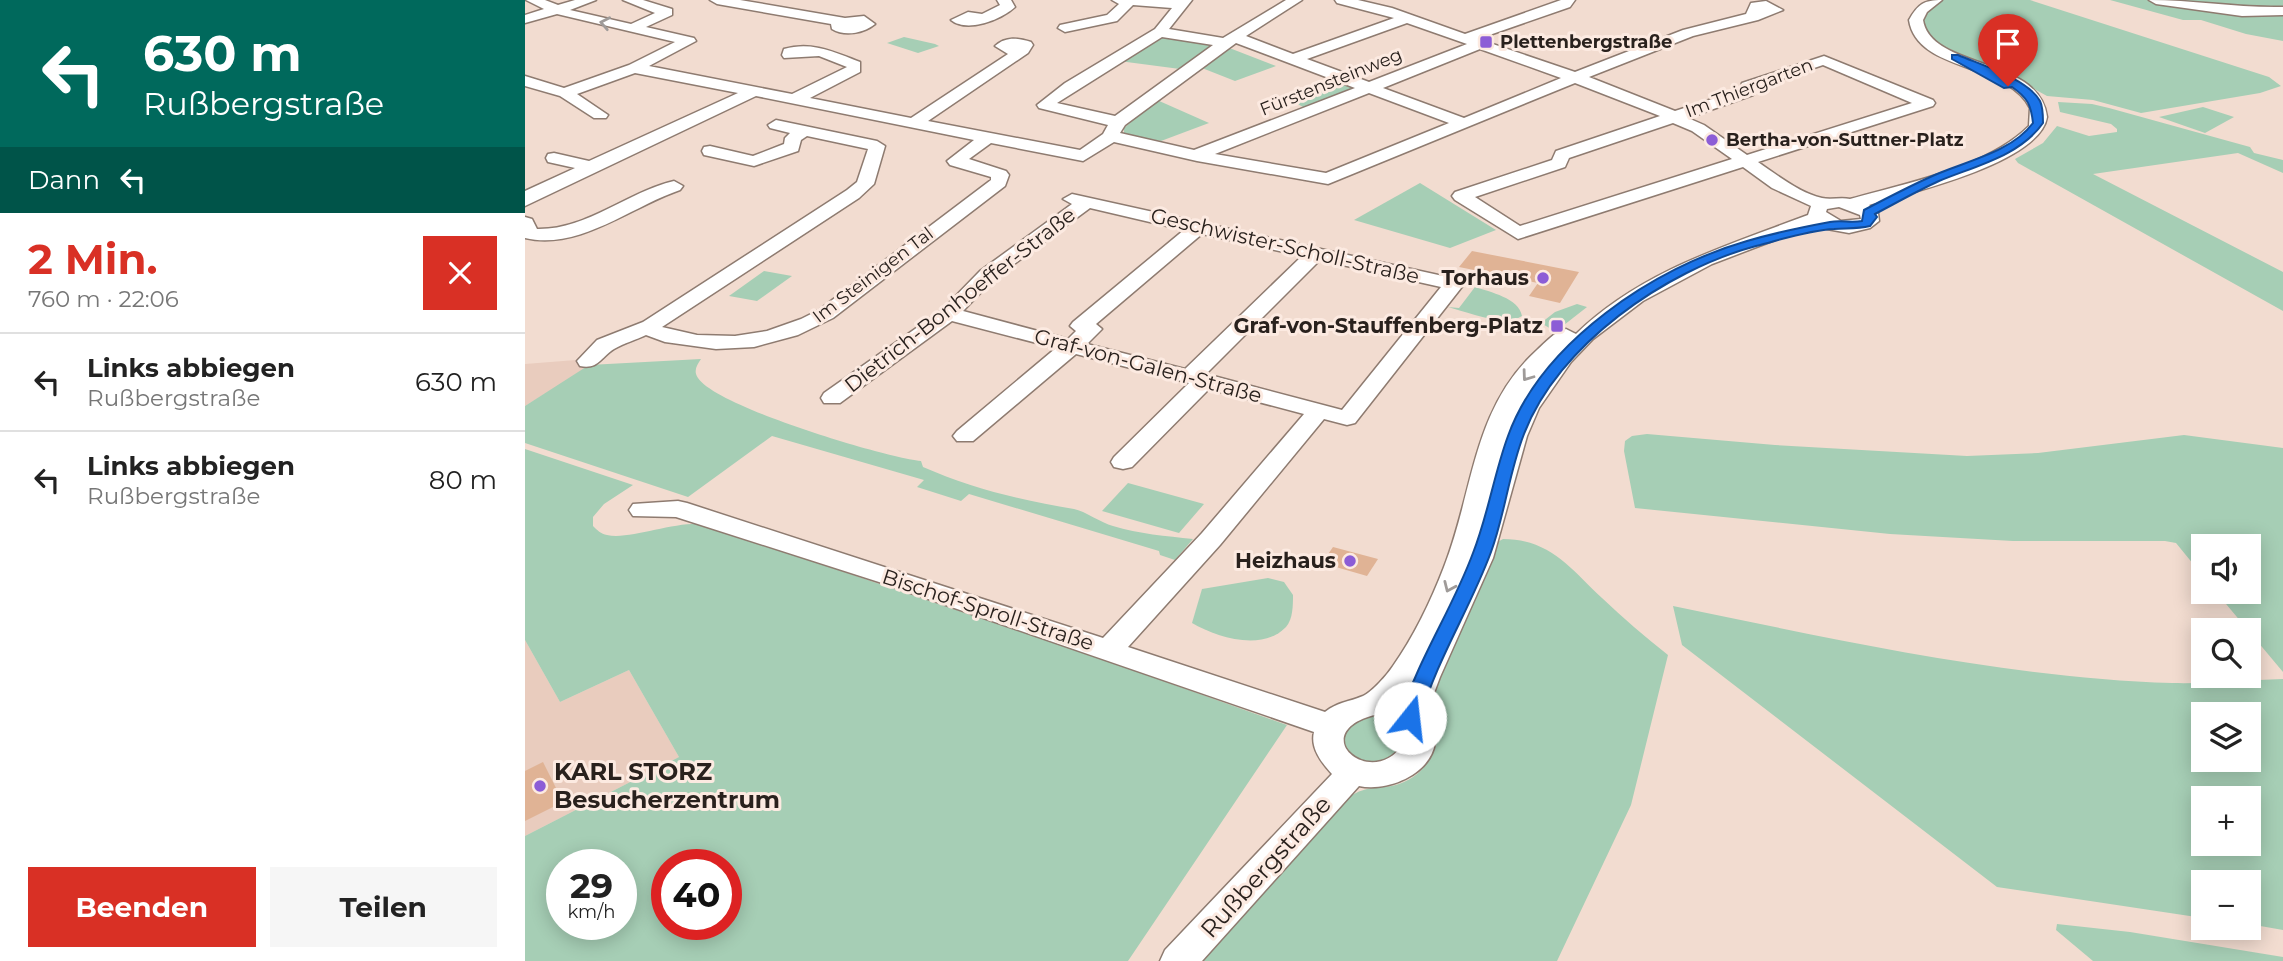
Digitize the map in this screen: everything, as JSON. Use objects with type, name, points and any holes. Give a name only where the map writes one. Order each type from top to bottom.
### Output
[{"type":"street","points":[[533,0],[555,10],[686,38],[689,41],[634,68],[565,93]]},
{"type":"street","points":[[525,19],[589,0]]},
{"type":"street","points":[[630,0],[667,12],[634,28]]},
{"type":"street","points":[[717,0],[842,22]]},
{"type":"street","points":[[982,18],[1008,7],[1004,0]]},
{"type":"street","points":[[634,68],[1083,156],[1230,40],[1295,0]]},
{"type":"street","points":[[1342,0],[1408,18],[1575,77],[1675,116],[1702,130],[1825,215]]},
{"type":"street","name":"Fürstensteinweg","points":[[1197,156],[1368,88],[1569,0]]},
{"type":"street","points":[[1374,704],[1402,676],[1435,618],[1470,531],[1495,431],[1510,398],[1539,360],[1583,320],[1631,290],[1825,215],[1839,202],[1861,209],[2017,145],[2035,129],[2039,113],[2008,86],[1926,39],[1915,27],[1915,17],[1935,0]]},
{"type":"street","points":[[2155,0],[2242,12],[2283,11]]},
{"type":"street","points":[[1065,28],[1112,18],[1125,1],[1184,2]]},
{"type":"street","points":[[1184,2],[1160,32],[1070,86],[1045,105],[1197,156],[1328,179],[1688,33],[1753,17]]},
{"type":"street","points":[[1294,59],[1408,18]]},
{"type":"street","points":[[1160,32],[1230,40],[1294,59],[1463,123]]},
{"type":"street","points":[[795,99],[853,72],[855,65],[819,52]]},
{"type":"street","points":[[914,123],[1018,53]]},
{"type":"street","name":"Im Thiergarten","points":[[1824,60],[1927,103],[1745,161],[1518,233],[1461,196],[1559,163],[1562,155],[1748,92],[1747,86],[1824,60]]},
{"type":"street","points":[[525,81],[565,93],[600,114]]},
{"type":"street","points":[[525,201],[529,196],[755,92]]},
{"type":"street","points":[[831,137],[870,115]]},
{"type":"street","points":[[588,361],[605,345],[649,326],[829,211],[865,184],[877,146],[776,125]]},
{"type":"street","points":[[710,151],[754,161],[792,147],[793,138],[805,131]]},
{"type":"street","name":"Im Steinigen Tal","points":[[649,326],[655,333],[697,343],[728,345],[756,341],[804,327],[826,314],[999,182],[1000,175],[995,172],[956,161],[988,138]]},
{"type":"street","points":[[554,158],[591,167]]},
{"type":"street","points":[[525,223],[531,234],[551,237],[573,231],[655,191],[674,186]]},
{"type":"street","name":"Geschwister-Scholl-Straße","points":[[1080,200],[1454,284],[1347,418]]},
{"type":"street","name":"Dietrich-Bonhoeffer-Straße","points":[[832,398],[949,314],[988,275],[1080,200]]},
{"type":"street","points":[[965,436],[1092,329],[1080,326],[1199,227]]},
{"type":"street","points":[[1123,462],[1316,253]]},
{"type":"street","points":[[1410,718],[1421,680],[1475,570],[1489,533],[1515,436],[1531,403],[1558,365],[1603,321],[1682,270]]},
{"type":"street","name":"Graf-von-Galen-Straße","points":[[949,314],[1347,418]]},
{"type":"street","points":[[1109,650],[1210,540],[1319,411]]},
{"type":"street","name":"Bischof-Sproll-Straße","points":[[642,510],[678,509],[1109,650],[1330,726]]},
{"type":"street","points":[[1374,704],[1400,710],[1410,718],[1419,737],[1413,756],[1404,765],[1380,774],[1353,772],[1343,767],[1329,752],[1327,744],[1330,726],[1348,710],[1374,704]]},
{"type":"street","name":"Rußbergstraße","points":[[1178,961],[1353,772]]},
{"type":"shaded area","points":[[601,358],[564,382],[525,406],[525,364]]},
{"type":"shaded area","points":[[525,640],[560,702],[629,670],[679,757],[525,836]]},
{"type":"green space","points":[[1942,0],[2030,0],[2269,77],[2281,86],[2260,93],[2141,113],[2093,100],[2047,96],[1930,38],[1921,16]]},
{"type":"green space","points":[[2110,0],[2283,0],[2283,41],[2246,34],[2201,20],[2183,20]]},
{"type":"green space","points":[[1157,33],[1216,44],[1180,69],[1119,61]]},
{"type":"green space","points":[[904,37],[939,46],[918,53],[887,43]]},
{"type":"green space","points":[[1227,49],[1276,66],[1235,81],[1202,68]]},
{"type":"green space","points":[[1332,79],[1362,87],[1307,109],[1284,97]]},
{"type":"green space","points":[[1157,100],[1209,123],[1161,141],[1124,134],[1124,128]]},
{"type":"green space","points":[[2058,102],[2109,108],[2250,147],[2254,153],[2283,160],[2283,173],[2238,153],[2093,174],[2283,272],[2283,311],[2018,163],[2015,159],[2043,143],[2057,126],[2089,136],[2117,132],[2111,124],[2060,112]]},
{"type":"green space","points":[[2203,107],[2234,117],[2205,133],[2159,117]]},
{"type":"green space","points":[[1420,183],[1496,230],[1450,248],[1354,220]]},
{"type":"green space","points":[[764,271],[792,276],[757,301],[729,296]]},
{"type":"green space","points":[[1475,287],[1510,300],[1522,316],[1496,320],[1448,307],[1459,308]]},
{"type":"green space","points":[[1577,304],[1587,307],[1564,325],[1559,323],[1551,329],[1541,323],[1555,312]]},
{"type":"green space","points":[[701,359],[696,373],[711,390],[736,403],[802,429],[921,461],[923,467],[941,475],[1016,498],[1078,510],[1123,529],[1193,539],[1175,560],[1160,555],[1159,551],[969,494],[961,501],[917,487],[924,480],[772,436],[688,497],[525,443],[525,406],[589,365]]},
{"type":"green space","points":[[1647,434],[1775,445],[1967,456],[2038,453],[2184,435],[2283,448],[2283,672],[2261,646],[2261,618],[2238,618],[2226,604],[2261,604],[2261,534],[2191,534],[2191,561],[2176,543],[2165,541],[2013,541],[1890,534],[1635,508],[1624,451],[1625,441],[1632,436]]},
{"type":"green space","points":[[525,449],[633,485],[604,504],[593,517],[593,526],[599,532],[616,536],[702,524],[1102,659],[1287,725],[1128,961],[525,961],[525,836],[679,757],[629,670],[560,702],[525,640]]},
{"type":"green space","points":[[1128,483],[1204,504],[1179,533],[1102,511]]},
{"type":"green space","points":[[1503,539],[1534,544],[1559,558],[1668,655],[1631,805],[1557,961],[1197,961],[1352,795],[1365,789],[1399,784],[1411,778],[1427,763],[1432,743],[1423,709],[1492,545]]},
{"type":"green space","points":[[1268,578],[1284,582],[1293,595],[1290,620],[1276,635],[1265,639],[1239,640],[1213,633],[1192,623],[1202,589]]},
{"type":"green space","points":[[1673,606],[1921,655],[2047,674],[2191,683],[2191,688],[2261,688],[2261,680],[2283,679],[2283,930],[2261,926],[2261,870],[2191,870],[2191,916],[1997,887],[1682,645]]},
{"type":"green space","points":[[1383,714],[1406,729],[1404,753],[1375,766],[1346,756],[1341,732],[1362,715]]},
{"type":"green space","points":[[2057,924],[2130,932],[2283,957],[2283,961],[2093,961],[2056,930]]},
{"type":"building","name":"Torhaus","points":[[1472,251],[1579,272],[1560,303],[1529,296],[1538,283],[1459,267]]},
{"type":"building","name":"Heizhaus","points":[[1333,547],[1378,559],[1367,576],[1322,563]]},
{"type":"building","name":"KARL STORZ Besucherzentrum","points":[[543,762],[563,802],[525,821],[525,771]]},
{"type":"place","name":"Plettenbergstraße","points":[[1486,42]]},
{"type":"place","name":"Bertha-von-Suttner-Platz","points":[[1712,140]]},
{"type":"place","name":"Torhaus","points":[[1543,278]]},
{"type":"place","name":"Graf-von-Stauffenberg-Platz","points":[[1557,326]]},
{"type":"place","name":"Heizhaus","points":[[1350,561]]},
{"type":"place","name":"KARL STORZ Besucherzentrum","points":[[540,786]]},
{"type":"route","points":[[1410,718],[1421,680],[1454,617],[1489,533],[1515,436],[1531,403],[1558,365],[1617,310],[1682,270],[1750,244],[1834,225],[1852,227],[1866,224],[1871,217],[1869,213],[1932,180],[2017,145],[2038,123],[2036,103],[2008,80],[1955,57],[2008,86]]}]
